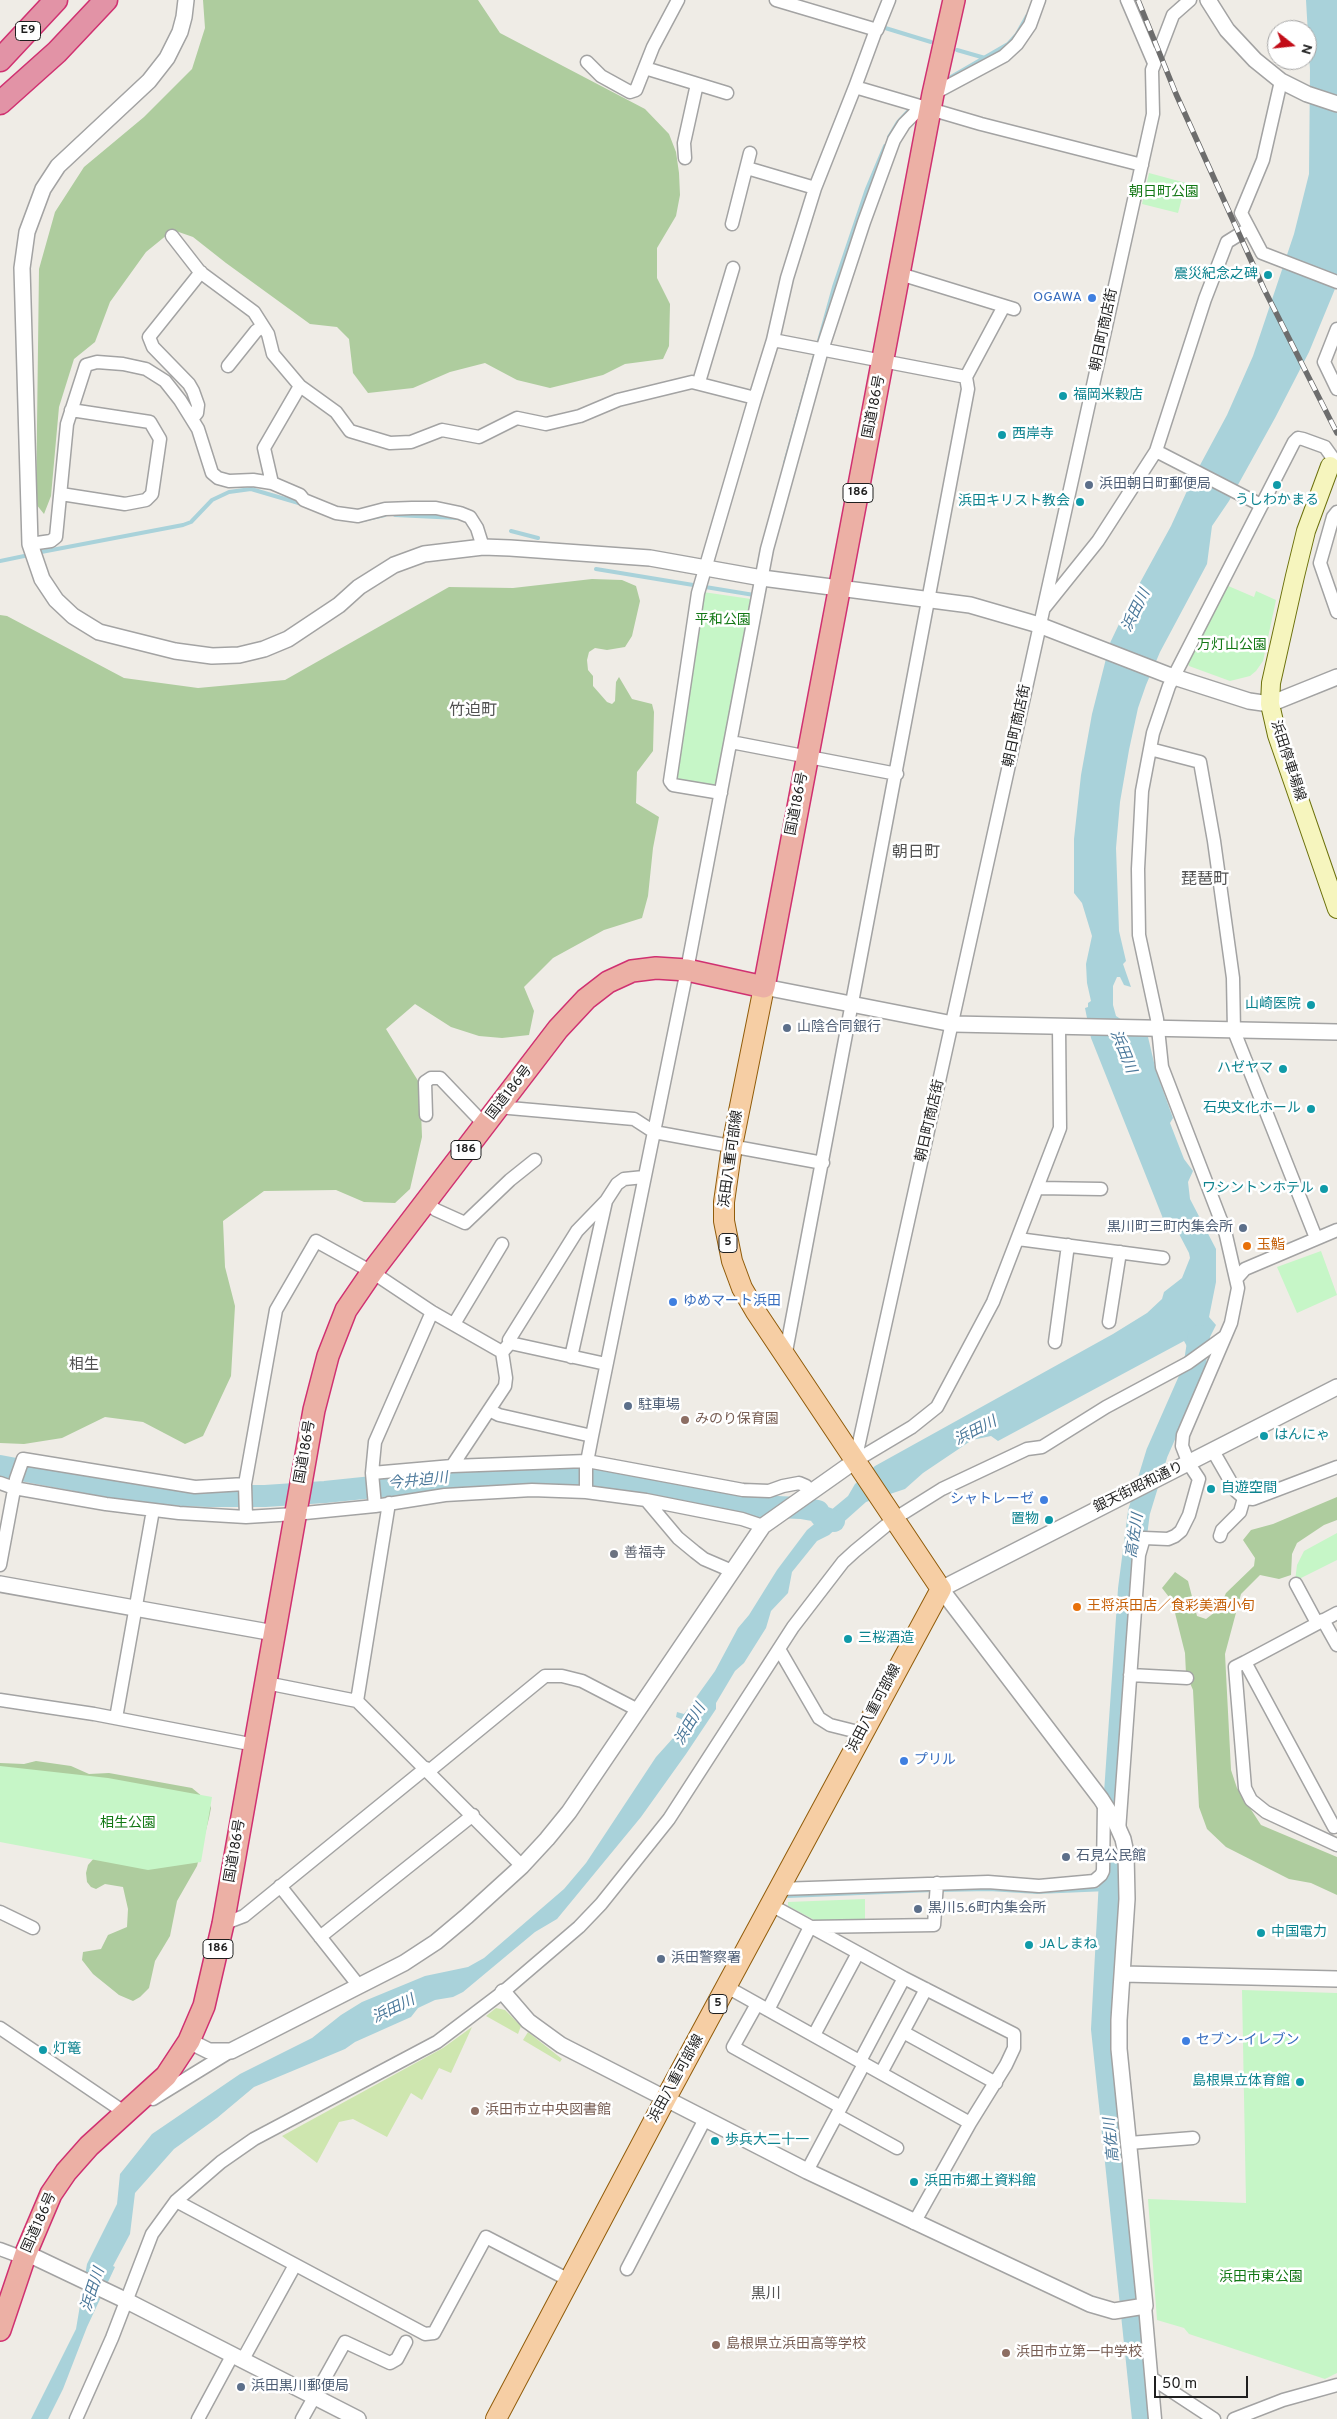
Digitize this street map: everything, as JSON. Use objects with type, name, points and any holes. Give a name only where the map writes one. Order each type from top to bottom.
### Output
[{"type":"highway","name":"E9","points":[[0,60],[56,0]]},
{"type":"highway","points":[[0,103],[57,52],[106,0]]},
{"type":"highway","name":"国道186号","points":[[0,2330],[30,2257],[51,2194],[66,2172],[89,2146],[124,2112],[166,2076],[189,2041],[204,2006],[223,1924],[314,1410],[328,1356],[346,1310],[372,1272],[558,1029],[586,999],[608,982],[632,971],[656,968],[687,970],[764,987],[839,586],[884,361],[928,103],[954,0]]},
{"type":"main road","name":"浜田停車場線","points":[[1333,465],[1306,530],[1271,682],[1270,704],[1276,736],[1337,909]]},
{"type":"main road","name":"浜田八重可部線","points":[[496,2419],[666,2098],[941,1589],[785,1358],[742,1288],[728,1246],[724,1202],[732,1146],[764,987]]},
{"type":"street","points":[[186,0],[180,32],[167,58],[149,81],[58,166],[43,189],[27,232],[22,268],[30,544],[42,579],[56,600],[73,616],[99,632],[175,651],[212,656],[239,654],[264,649],[288,639],[339,605],[359,587],[394,565],[424,554],[483,547],[650,558],[762,578],[839,586],[970,605],[1040,625],[1171,676],[1249,701],[1270,704],[1337,677]]},
{"type":"street","points":[[588,62],[602,76],[630,92],[636,90],[644,68],[678,0]]},
{"type":"street","points":[[776,0],[878,27]]},
{"type":"street","points":[[721,793],[673,785],[670,781],[698,593],[773,340],[787,278],[815,188],[889,0]]},
{"type":"street","points":[[586,1490],[586,1464],[687,970],[768,549],[822,350],[864,222],[891,149],[904,124],[928,103],[1004,56],[1017,44],[1030,25],[1039,0]]},
{"type":"street","points":[[1126,0],[1154,63]]},
{"type":"street","name":"朝日町商店街","points":[[856,1463],[1154,112],[1150,77],[1173,15],[1190,0]]},
{"type":"street","points":[[1208,0],[1227,30],[1241,47],[1281,81],[1307,94],[1337,104]]},
{"type":"street","points":[[644,68],[727,93]]},
{"type":"street","points":[[1281,81],[1263,160],[1241,213],[1262,253],[1337,282]]},
{"type":"street","points":[[685,158],[684,143],[697,84]]},
{"type":"street","points":[[855,87],[928,103],[1142,165]]},
{"type":"street","points":[[732,224],[750,153]]},
{"type":"street","points":[[747,168],[815,188]]},
{"type":"street","points":[[1044,608],[1068,581],[1098,540],[1156,451],[1205,298],[1227,242],[1248,229]]},
{"type":"street","points":[[172,236],[201,272],[254,312],[268,334],[273,354],[300,386],[336,412],[350,431],[390,443],[423,438],[442,430],[479,437],[517,418],[546,424],[580,416],[618,400],[688,382],[700,382],[755,398]]},
{"type":"street","points":[[700,382],[733,268]]},
{"type":"street","points":[[192,420],[197,413],[198,405],[193,391],[189,384],[153,347],[150,337],[201,272]]},
{"type":"street","points":[[785,1358],[968,389],[966,377],[1009,308],[900,274]]},
{"type":"street","points":[[228,366],[256,331],[263,326]]},
{"type":"street","points":[[1337,329],[1324,362],[1337,388]]},
{"type":"street","points":[[773,340],[966,377]]},
{"type":"street","points":[[30,544],[51,541],[56,536],[67,424],[86,365],[98,362],[123,364],[146,369],[165,381],[198,429],[212,473],[218,478],[229,481],[253,480],[272,483],[328,510],[358,516],[385,509],[412,508],[436,508],[460,513],[470,517],[477,528],[483,547]]},
{"type":"street","points":[[272,483],[264,448],[300,386]]},
{"type":"street","points":[[61,494],[125,504],[146,500],[152,494],[160,439],[150,422],[71,410]]},
{"type":"street","points":[[1119,1831],[1139,1555],[1144,1538],[1168,1539],[1181,1531],[1189,1514],[1199,1479],[1189,1464],[1182,1446],[1183,1435],[1224,1337],[1232,1323],[1238,1288],[1225,1230],[1166,1079],[1154,1028],[1139,935],[1138,836],[1142,791],[1150,749],[1171,676],[1259,504],[1294,442],[1298,438],[1324,447],[1333,465]]},
{"type":"street","points":[[1156,451],[1259,504]]},
{"type":"street","points":[[1337,512],[1320,563],[1337,612]]},
{"type":"street","points":[[730,742],[896,774]]},
{"type":"street","points":[[1150,749],[1200,762],[1217,860],[1233,978],[1234,1031],[1316,1238]]},
{"type":"street","points":[[764,987],[853,1006],[953,1024],[1337,1032]]},
{"type":"street","points":[[0,2028],[124,2112],[151,2100],[231,2051],[404,1963],[436,1942],[522,1866],[548,1839],[569,1812],[764,1526],[810,1491],[912,1428],[937,1407],[993,1302],[1060,1128],[1059,1026]]},
{"type":"street","points":[[426,1115],[425,1082],[431,1078],[440,1078],[485,1125]]},
{"type":"street","points":[[498,1107],[634,1119],[654,1132],[822,1163]]},
{"type":"street","points":[[426,1202],[436,1210],[465,1223],[510,1180],[535,1160]]},
{"type":"street","points":[[452,1466],[505,1386],[506,1348],[509,1340],[577,1231],[606,1201],[617,1184],[624,1179],[644,1177]]},
{"type":"street","points":[[1038,1188],[1101,1188]]},
{"type":"street","points":[[571,1357],[606,1201]]},
{"type":"street","points":[[1237,1278],[1245,1269],[1337,1230]]},
{"type":"street","points":[[1018,1239],[1163,1258]]},
{"type":"street","points":[[246,1513],[245,1486],[276,1310],[316,1241],[372,1272],[432,1312],[506,1348],[606,1364]]},
{"type":"street","points":[[454,1324],[502,1244]]},
{"type":"street","points":[[1055,1342],[1068,1245]]},
{"type":"street","points":[[1109,1322],[1120,1252]]},
{"type":"street","points":[[375,1503],[373,1475],[375,1442],[432,1312]]},
{"type":"street","points":[[76,2419],[152,2234],[176,2202],[221,2162],[254,2139],[437,2042],[503,1992],[579,1927],[634,1865],[686,1795],[779,1649],[808,1607],[843,1562],[893,1518],[942,1489],[1027,1449],[1042,1446],[1188,1363],[1224,1337]]},
{"type":"street","name":"銀天街昭和通り","points":[[941,1589],[1337,1387]]},
{"type":"street","points":[[489,1410],[499,1415],[592,1436]]},
{"type":"street","points":[[1213,1451],[1236,1491],[1244,1498],[1253,1499],[1337,1467]]},
{"type":"street","points":[[0,1565],[15,1484],[22,1461],[25,1459],[195,1487],[245,1486]]},
{"type":"street","points":[[373,1475],[452,1466],[586,1464],[743,1490],[769,1491],[798,1483],[806,1486],[810,1491]]},
{"type":"street","points":[[0,1483],[15,1484],[153,1510],[246,1513],[375,1503],[389,1504],[445,1495],[532,1490],[586,1490],[742,1519],[764,1526]]},
{"type":"street","points":[[1220,1536],[1222,1530],[1240,1512],[1244,1498]]},
{"type":"street","points":[[646,1500],[678,1538],[704,1559],[732,1571]]},
{"type":"street","points":[[356,1701],[389,1504]]},
{"type":"street","points":[[116,1718],[153,1510]]},
{"type":"street","points":[[0,1584],[274,1633]]},
{"type":"street","points":[[1296,1584],[1337,1645]]},
{"type":"street","points":[[941,1589],[1104,1804],[1119,1831],[1126,1853],[1123,1974],[1118,2020],[1119,2049],[1129,2143],[1141,2307],[1153,2380],[1156,2419]]},
{"type":"street","points":[[1337,1612],[1236,1667],[1245,1788],[1257,1806],[1337,1845]]},
{"type":"street","points":[[779,1649],[819,1718],[830,1725],[862,1734]]},
{"type":"street","points":[[1245,1662],[1336,1827],[1319,1836]]},
{"type":"street","points":[[1130,1675],[1187,1678]]},
{"type":"street","points":[[223,1924],[244,1916],[545,1676],[562,1676],[582,1681],[638,1710]]},
{"type":"street","points":[[266,1683],[356,1701],[473,1815],[522,1866]]},
{"type":"street","points":[[0,1700],[116,1718],[254,1744]]},
{"type":"street","points":[[775,1897],[937,1888],[988,1882],[1039,1886],[1098,1879],[1103,1871],[1104,1804]]},
{"type":"street","points":[[320,1937],[473,1815]]},
{"type":"street","points":[[280,1886],[359,1986]]},
{"type":"street","points":[[810,1927],[934,1925],[937,1888]]},
{"type":"street","points":[[775,1897],[810,1927],[904,1978],[1014,2034],[1014,2048],[996,2083],[970,2123],[914,2223]]},
{"type":"street","points":[[0,1912],[33,1928]]},
{"type":"street","points":[[810,1927],[763,2007],[733,2048],[897,2148]]},
{"type":"street","points":[[814,2035],[858,1953]]},
{"type":"street","points":[[1123,1974],[1337,1979]]},
{"type":"street","points":[[807,2171],[839,2111],[904,1978]]},
{"type":"street","points":[[727,1987],[970,2123]]},
{"type":"street","points":[[881,2073],[926,1989]]},
{"type":"street","points":[[503,1992],[528,2021],[561,2045],[807,2171],[914,2223],[1090,2304],[1114,2312],[1141,2307]]},
{"type":"street","points":[[903,2032],[996,2083]]},
{"type":"street","points":[[189,2041],[209,2051],[231,2051]]},
{"type":"street","points":[[627,2269],[705,2119]]},
{"type":"street","points":[[1129,2143],[1193,2138]]},
{"type":"street","points":[[176,2202],[425,2334],[434,2332],[486,2236],[570,2280]]},
{"type":"street","points":[[0,2249],[30,2257],[125,2300],[358,2419]]},
{"type":"street","points":[[198,2419],[294,2265]]},
{"type":"street","points":[[302,2419],[344,2342],[390,2363],[397,2359],[406,2342]]},
{"type":"street","points":[[1153,2380],[1214,2419]]},
{"type":"street","points":[[1234,2419],[1283,2400],[1337,2385]]},
{"type":"green space","points":[[203,0],[478,0],[500,33],[645,109],[669,134],[676,152],[679,173],[680,195],[676,216],[657,248],[657,278],[670,304],[669,346],[663,359],[625,364],[603,375],[550,388],[517,380],[485,363],[450,372],[413,388],[368,393],[353,373],[349,339],[337,327],[310,324],[193,237],[173,230],[146,252],[110,302],[95,342],[74,359],[59,407],[51,496],[44,514],[36,504],[39,269],[55,212],[84,167],[144,117],[192,69],[205,28]]},
{"type":"green space","name":"朝日町公園","points":[[1149,173],[1186,183],[1178,213],[1142,204]]},
{"type":"green space","points":[[592,579],[622,580],[636,586],[640,601],[632,636],[625,647],[607,650],[595,648],[589,652],[587,660],[588,670],[593,676],[593,686],[607,702],[612,704],[615,701],[616,682],[619,677],[632,699],[652,704],[654,712],[653,751],[637,772],[636,803],[659,817],[653,848],[648,896],[642,918],[604,930],[553,958],[524,987],[534,1011],[529,1035],[502,1038],[479,1036],[451,1027],[415,1004],[386,1029],[420,1084],[422,1137],[410,1189],[395,1203],[364,1202],[336,1190],[264,1191],[223,1221],[225,1267],[235,1306],[231,1376],[203,1436],[185,1444],[143,1422],[105,1417],[62,1438],[24,1444],[0,1443],[0,615],[7,616],[124,678],[198,688],[285,680],[449,587],[513,588]]},
{"type":"green space","name":"万灯山公園","points":[[1226,585],[1254,597],[1256,591],[1276,600],[1263,661],[1250,676],[1230,681],[1189,666],[1187,662]]},
{"type":"green space","name":"平和公園","points":[[703,592],[751,599],[716,784],[711,787],[677,782],[674,777]]},
{"type":"green space","points":[[1321,1251],[1337,1295],[1297,1313],[1277,1267]]},
{"type":"green space","points":[[1337,1497],[1337,1520],[1324,1525],[1297,1543],[1292,1554],[1291,1575],[1279,1579],[1260,1575],[1241,1594],[1225,1654],[1231,1770],[1237,1788],[1261,1825],[1337,1857],[1337,1895],[1311,1883],[1289,1879],[1226,1847],[1207,1829],[1199,1807],[1193,1690],[1186,1674],[1185,1653],[1172,1601],[1162,1588],[1175,1572],[1188,1581],[1197,1616],[1206,1619],[1219,1609],[1226,1593],[1254,1566],[1255,1558],[1243,1540],[1251,1530],[1273,1524]]},
{"type":"green space","points":[[1337,1533],[1337,1560],[1295,1581],[1297,1565],[1304,1551]]},
{"type":"green space","name":"相生公園","points":[[36,1761],[71,1766],[89,1774],[109,1773],[192,1788],[209,1802],[211,1808],[197,1866],[177,1901],[170,1936],[155,1961],[149,1988],[133,2001],[119,1995],[93,1974],[82,1960],[83,1952],[101,1949],[108,1935],[127,1927],[128,1909],[123,1887],[105,1884],[96,1889],[91,1887],[87,1882],[86,1873],[88,1865],[95,1857],[0,1801],[0,1763],[24,1764]]},
{"type":"green space","name":"相生公園","points":[[0,1766],[108,1778],[212,1797],[201,1862],[148,1870],[0,1842]]},
{"type":"green space","points":[[865,1899],[865,1922],[820,1923],[788,1906],[788,1902]]},
{"type":"green space","name":"浜田市東公園","points":[[1242,1990],[1337,1993],[1337,2373],[1325,2379],[1189,2334],[1184,2328],[1157,2320],[1148,2199],[1246,2203]]},
{"type":"green space","points":[[496,2008],[505,2010],[521,2026],[518,2034],[486,2016]]},
{"type":"green space","points":[[472,2027],[451,2073],[439,2068],[422,2100],[411,2093],[387,2137],[353,2119],[339,2122],[317,2163],[282,2136],[443,2048]]},
{"type":"green space","points":[[528,2032],[562,2059],[560,2062],[523,2040]]},
{"type":"water","name":"浜田川","points":[[1306,0],[1337,0],[1337,284],[1309,352],[1275,418],[1229,501],[1212,526],[1207,564],[1160,652],[1146,685],[1138,708],[1129,750],[1120,802],[1116,848],[1119,931],[1126,961],[1123,964],[1131,987],[1124,985],[1120,977],[1117,977],[1113,986],[1113,1005],[1116,1016],[1148,1037],[1156,1071],[1173,1118],[1170,1123],[1184,1159],[1193,1171],[1188,1182],[1190,1199],[1216,1249],[1216,1282],[1209,1317],[1216,1325],[1207,1343],[1193,1357],[1184,1341],[998,1441],[991,1436],[972,1440],[923,1473],[905,1489],[866,1502],[829,1535],[817,1541],[792,1572],[788,1593],[771,1611],[766,1628],[744,1663],[735,1671],[716,1703],[716,1709],[686,1754],[641,1817],[557,1919],[535,1932],[463,1992],[453,1997],[435,2000],[418,2008],[411,2017],[355,2042],[345,2049],[254,2087],[217,2118],[174,2149],[135,2193],[130,2234],[113,2266],[115,2267],[87,2327],[63,2389],[48,2419],[31,2419],[76,2329],[87,2264],[117,2204],[120,2174],[152,2134],[240,2074],[312,2038],[341,2015],[362,2002],[425,1976],[468,1967],[484,1958],[564,1889],[586,1863],[656,1757],[683,1727],[681,1719],[676,1717],[677,1712],[684,1714],[715,1671],[738,1628],[749,1615],[777,1570],[807,1530],[848,1496],[855,1484],[875,1466],[1113,1334],[1147,1313],[1162,1299],[1164,1292],[1182,1278],[1190,1258],[1189,1253],[1178,1232],[1166,1226],[1091,1038],[1085,1008],[1088,1007],[1088,1003],[1091,1001],[1087,983],[1086,964],[1092,936],[1082,903],[1074,893],[1074,839],[1081,775],[1092,714],[1110,643],[1227,415],[1253,356],[1294,234],[1309,174],[1310,70],[1317,70],[1317,20],[1307,20]]},
{"type":"waterway","points":[[951,77],[1008,44],[1017,34],[1027,16]]},
{"type":"waterway","points":[[882,27],[931,42]]},
{"type":"waterway","points":[[957,50],[985,58]]},
{"type":"waterway","points":[[889,137],[898,122],[911,108]]},
{"type":"waterway","points":[[785,463],[834,287],[867,189],[885,146]]},
{"type":"waterway","points":[[36,553],[183,525],[191,522],[212,500],[229,492],[251,489],[302,504]]},
{"type":"waterway","points":[[358,521],[385,515]]},
{"type":"waterway","points":[[395,515],[458,518]]},
{"type":"waterway","points":[[511,531],[538,538]]},
{"type":"waterway","points":[[0,561],[29,555]]},
{"type":"waterway","points":[[596,569],[754,595]]},
{"type":"waterway","name":"高佐川","points":[[1115,1793],[1129,1589],[1139,1512],[1157,1453],[1194,1369],[1199,1336]]},
{"type":"waterway","name":"今井迫川","points":[[0,1466],[158,1494],[209,1496],[265,1496],[325,1492],[469,1477],[553,1475],[629,1483],[752,1506],[801,1508],[818,1511],[821,1516],[834,1521]]},
{"type":"waterway","name":"高佐川","points":[[1111,1861],[1102,2029],[1143,2419]]},
{"type":"waterway","points":[[940,1890],[989,1889],[1037,1892],[1108,1889]]},
{"type":"waterway","points":[[788,1896],[933,1890]]},
{"type":"railway","points":[[1138,0],[1176,94],[1264,289],[1337,433]]},
{"type":"place","name":"震災紀念之碑","points":[[1268,275]]},
{"type":"place","name":"OGAWA","points":[[1092,298]]},
{"type":"place","name":"福岡米穀店","points":[[1063,396]]},
{"type":"place","name":"西岸寺","points":[[1002,435]]},
{"type":"place","name":"浜田朝日町郵便局","points":[[1089,485]]},
{"type":"place","name":"うしわかまる","points":[[1277,485]]},
{"type":"place","name":"浜田キリスト教会","points":[[1080,502]]},
{"type":"place","name":"山崎医院","points":[[1311,1005]]},
{"type":"place","name":"山陰合同銀行","points":[[787,1028]]},
{"type":"place","name":"ハゼヤマ","points":[[1283,1069]]},
{"type":"place","name":"石央文化ホール","points":[[1311,1109]]},
{"type":"place","name":"ワシントンホテル","points":[[1324,1189]]},
{"type":"place","name":"黒川町三町内集会所","points":[[1243,1228]]},
{"type":"place","name":"玉鮨","points":[[1247,1246]]},
{"type":"place","name":"ゆめマート浜田","points":[[673,1302]]},
{"type":"place","name":"駐車場","points":[[628,1406]]},
{"type":"place","name":"みのり保育園","points":[[685,1420]]},
{"type":"place","name":"はんにゃ","points":[[1264,1436]]},
{"type":"place","name":"自遊空間","points":[[1211,1489]]},
{"type":"place","name":"シャトレーゼ","points":[[1044,1500]]},
{"type":"place","name":"置物","points":[[1049,1520]]},
{"type":"place","name":"善福寺","points":[[614,1554]]},
{"type":"place","name":"王将浜田店／食彩美酒小旬","points":[[1077,1607]]},
{"type":"place","name":"三桜酒造","points":[[848,1639]]},
{"type":"place","name":"プリル","points":[[904,1761]]},
{"type":"place","name":"石見公民館","points":[[1066,1857]]},
{"type":"place","name":"黒川5.6町内集会所","points":[[918,1909]]},
{"type":"place","name":"中国電力","points":[[1261,1933]]},
{"type":"place","name":"JAしまね","points":[[1029,1945]]},
{"type":"place","name":"浜田警察署","points":[[661,1959]]},
{"type":"place","name":"セブン-イレブン","points":[[1186,2041]]},
{"type":"place","name":"灯篭","points":[[43,2050]]},
{"type":"place","name":"島根県立体育館","points":[[1300,2082]]},
{"type":"place","name":"浜田市立中央図書館","points":[[475,2111]]},
{"type":"place","name":"歩兵大二十一","points":[[715,2141]]},
{"type":"place","name":"浜田市郷土資料館","points":[[914,2182]]},
{"type":"place","name":"島根県立浜田高等学校","points":[[716,2345]]},
{"type":"place","name":"浜田市立第一中学校","points":[[1006,2353]]},
{"type":"place","name":"浜田黒川郵便局","points":[[241,2387]]},
{"type":"district","name":"竹迫町","points":[[473,712]]},
{"type":"district","name":"朝日町","points":[[916,854]]},
{"type":"district","name":"琵琶町","points":[[1205,881]]},
{"type":"district","name":"相生","points":[[84,1366]]},
{"type":"district","name":"黒川","points":[[766,2295]]}]
